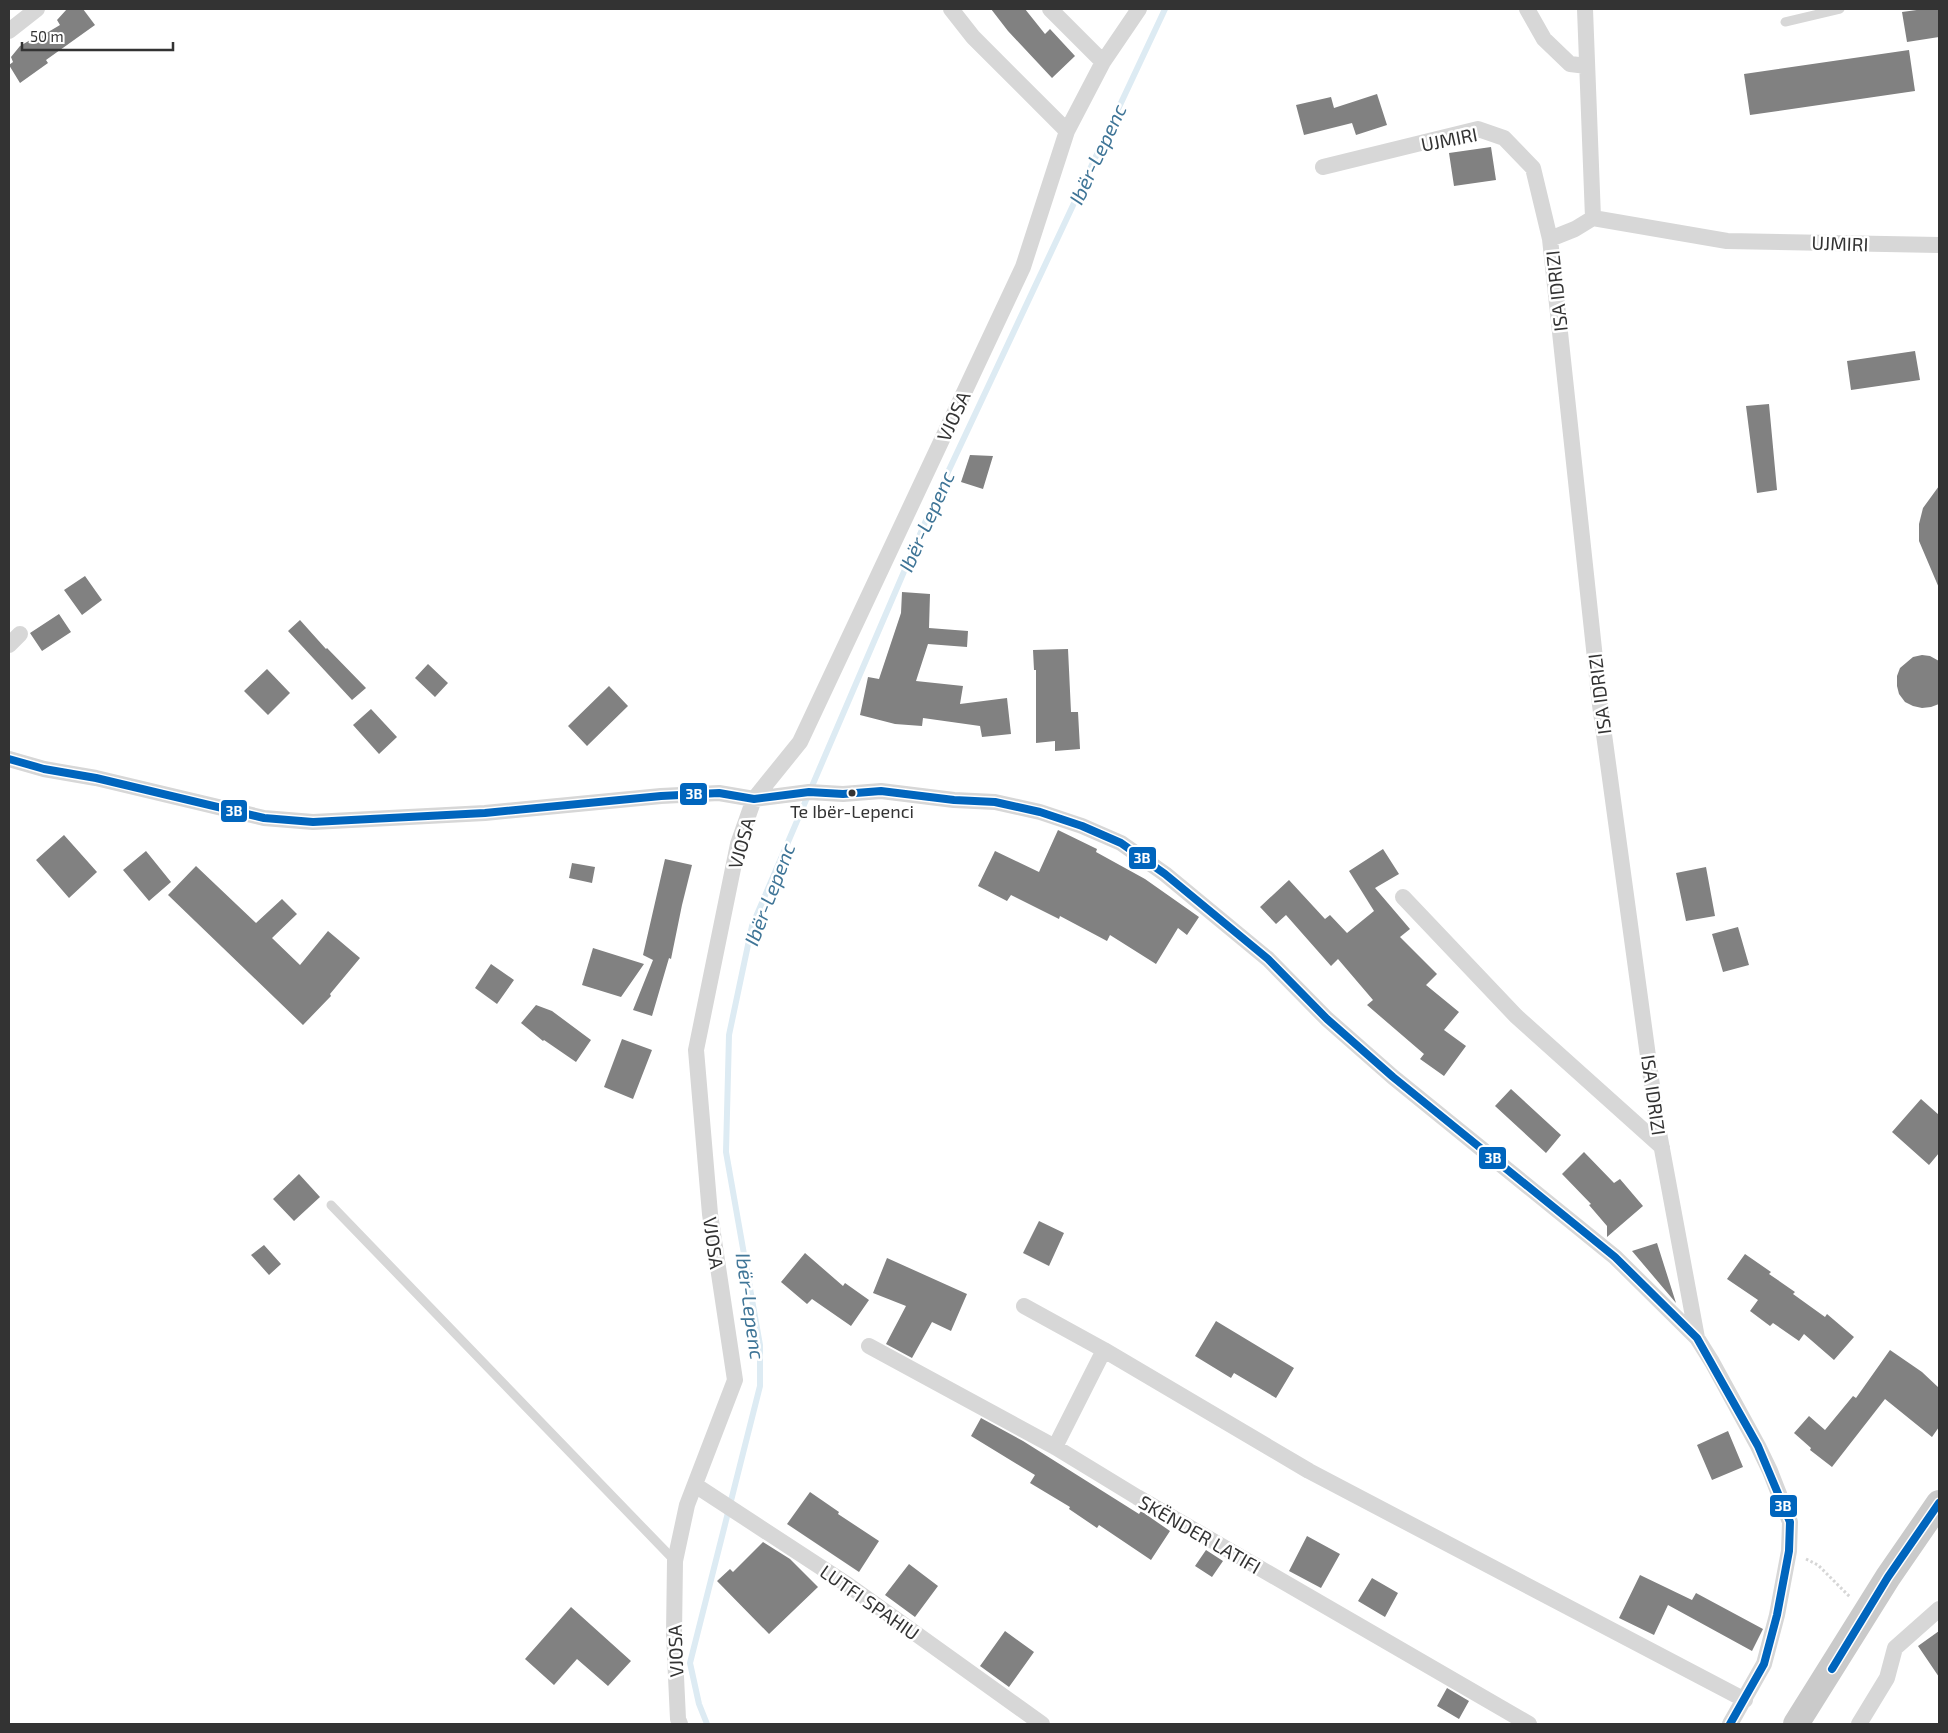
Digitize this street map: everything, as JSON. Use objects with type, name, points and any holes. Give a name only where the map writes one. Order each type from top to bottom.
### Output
[{"type":"main road","points":[[1888,1577],[1896,1559],[1939,1489]]},
{"type":"main road","points":[[1796,1724],[1888,1577],[1939,1503]]},
{"type":"street","points":[[9,30],[37,9]]},
{"type":"street","points":[[951,9],[973,37],[1068,131]]},
{"type":"street","points":[[1050,9],[1103,62]]},
{"type":"street","name":"VJOSA","points":[[680,1724],[678,1719],[674,1634],[674,1561],[687,1505],[735,1380],[710,1214],[696,1050],[738,844],[754,799],[800,742],[1023,267],[1068,131],[1103,62],[1139,9]]},
{"type":"street","points":[[1526,9],[1544,39],[1570,64],[1587,66]]},
{"type":"street","points":[[1550,239],[1575,229],[1593,218],[1585,9]]},
{"type":"street","name":"UJMIRI","points":[[1323,167],[1478,130],[1504,138],[1533,168],[1550,239]]},
{"type":"street","name":"UJMIRI","points":[[1593,218],[1726,242],[1939,246]]},
{"type":"street","name":"ISA IDRIZI","points":[[1550,239],[1600,705],[1662,1147],[1697,1338]]},
{"type":"street","points":[[9,759],[44,769],[96,778],[264,818],[313,822],[485,813],[700,794],[720,793],[754,799],[809,792],[843,794],[881,791],[954,800],[995,802],[1040,812],[1082,826],[1121,843],[1165,874],[1260,953],[1327,1019],[1393,1077],[1616,1257],[1697,1338],[1712,1362],[1770,1471],[1790,1522],[1789,1551],[1777,1615],[1764,1664],[1730,1724]]},
{"type":"street","name":"ISA IDRIZI","points":[[1403,897],[1516,1016],[1662,1147]]},
{"type":"street","points":[[1024,1306],[1104,1350],[1309,1471],[1745,1700]]},
{"type":"street","name":"SKËNDER LATIFI","points":[[868,1346],[1055,1447],[1146,1502],[1529,1724]]},
{"type":"street","points":[[1055,1447],[1104,1350]]},
{"type":"street","name":"LUTFI SPAHIU","points":[[695,1485],[848,1585],[1042,1724]]},
{"type":"street","points":[[1859,1724],[1887,1678],[1895,1648],[1939,1609]]},
{"type":"lane","points":[[1785,22],[1840,9]]},
{"type":"lane","points":[[331,1205],[674,1561]]},
{"type":"path","points":[[1789,1551],[1818,1565],[1853,1600]]},
{"type":"building","points":[[67,9],[83,9],[95,25],[46,60],[48,63],[20,83],[9,65],[13,62],[11,57],[20,46],[32,39],[33,41],[60,25],[57,20]]},
{"type":"building","points":[[991,9],[1025,9],[1045,34],[1050,29],[1075,56],[1052,78],[1008,31]]},
{"type":"building","points":[[1939,9],[1939,37],[1907,42],[1902,12]]},
{"type":"building","points":[[1909,50],[1915,91],[1750,115],[1744,74]]},
{"type":"building","points":[[1377,94],[1387,125],[1356,135],[1352,123],[1304,135],[1296,105],[1331,97],[1334,108]]},
{"type":"building","points":[[1491,147],[1496,180],[1454,186],[1449,153]]},
{"type":"building","points":[[1915,351],[1920,380],[1851,390],[1847,361]]},
{"type":"building","points":[[1769,404],[1777,490],[1757,493],[1746,406]]},
{"type":"building","points":[[970,455],[993,456],[983,489],[961,482]]},
{"type":"building","points":[[1939,486],[1939,588],[1919,541],[1919,524],[1923,508]]},
{"type":"building","points":[[85,576],[102,600],[82,615],[64,590]]},
{"type":"building","points":[[902,592],[930,594],[929,628],[968,631],[967,647],[928,644],[916,681],[963,686],[960,704],[1007,698],[1011,734],[982,737],[980,726],[923,718],[922,726],[895,724],[860,715],[868,677],[879,679],[901,613]]},
{"type":"building","points":[[59,614],[71,632],[42,651],[30,633]]},
{"type":"building","points":[[300,620],[326,649],[366,688],[352,700],[288,631]]},
{"type":"building","points":[[1068,649],[1071,712],[1078,712],[1080,749],[1055,751],[1055,741],[1036,743],[1036,670],[1034,670],[1033,650]]},
{"type":"building","points":[[1930,656],[1939,661],[1939,704],[1922,708],[1905,702],[1899,694],[1897,676],[1900,668],[1913,657]]},
{"type":"building","points":[[428,664],[448,683],[435,697],[415,678]]},
{"type":"building","points":[[267,669],[290,693],[268,715],[244,691]]},
{"type":"building","points":[[609,686],[628,706],[587,746],[568,726]]},
{"type":"building","points":[[371,709],[397,737],[379,754],[353,725]]},
{"type":"building","points":[[1058,830],[1097,849],[1096,852],[1145,879],[1199,917],[1187,935],[1178,928],[1156,964],[1110,935],[1107,941],[1060,916],[1059,919],[1011,895],[1007,901],[978,886],[995,851],[1039,872]]},
{"type":"building","points":[[64,835],[97,872],[69,898],[36,860]]},
{"type":"building","points":[[1383,849],[1399,874],[1375,888],[1410,929],[1400,937],[1437,974],[1426,985],[1459,1012],[1444,1030],[1466,1046],[1444,1076],[1420,1059],[1424,1054],[1367,1005],[1373,1000],[1338,959],[1331,966],[1286,915],[1276,924],[1260,907],[1289,880],[1325,919],[1330,915],[1347,933],[1374,911],[1349,871]]},
{"type":"building","points":[[146,851],[171,882],[149,901],[123,870]]},
{"type":"building","points":[[665,859],[692,865],[671,959],[669,958],[652,1016],[633,1010],[653,960],[643,955]]},
{"type":"building","points":[[572,863],[595,867],[592,883],[569,878]]},
{"type":"building","points":[[196,866],[256,923],[282,899],[297,914],[272,938],[300,965],[328,931],[360,958],[330,994],[331,996],[303,1025],[168,895]]},
{"type":"building","points":[[1706,867],[1715,916],[1686,921],[1676,873]]},
{"type":"building","points":[[1738,927],[1749,965],[1723,972],[1712,934]]},
{"type":"building","points":[[593,948],[644,964],[621,997],[582,985]]},
{"type":"building","points":[[491,964],[514,980],[497,1004],[475,988]]},
{"type":"building","points":[[536,1005],[552,1011],[591,1040],[576,1062],[543,1041],[521,1023]]},
{"type":"building","points":[[622,1039],[652,1050],[633,1099],[604,1087]]},
{"type":"building","points":[[1511,1089],[1561,1135],[1546,1153],[1495,1106]]},
{"type":"building","points":[[1921,1099],[1939,1115],[1939,1153],[1929,1165],[1892,1132]]},
{"type":"building","points":[[1584,1152],[1614,1183],[1620,1179],[1643,1206],[1607,1237],[1607,1226],[1589,1205],[1591,1204],[1562,1174]]},
{"type":"building","points":[[299,1174],[320,1197],[294,1221],[273,1199]]},
{"type":"building","points":[[1039,1221],[1064,1233],[1049,1266],[1023,1253]]},
{"type":"building","points":[[1657,1243],[1676,1303],[1632,1251]]},
{"type":"building","points":[[264,1245],[281,1264],[269,1275],[251,1255]]},
{"type":"building","points":[[805,1253],[843,1286],[845,1283],[869,1300],[851,1326],[812,1299],[807,1304],[781,1282]]},
{"type":"building","points":[[1745,1254],[1795,1292],[1793,1294],[1825,1317],[1827,1314],[1854,1337],[1834,1360],[1804,1334],[1799,1341],[1773,1323],[1770,1326],[1750,1311],[1758,1300],[1727,1279]]},
{"type":"building","points":[[887,1258],[967,1294],[951,1331],[932,1322],[912,1358],[886,1344],[906,1306],[873,1293]]},
{"type":"building","points":[[1216,1321],[1294,1368],[1276,1398],[1234,1373],[1231,1378],[1195,1356]]},
{"type":"building","points":[[1890,1350],[1922,1372],[1939,1388],[1939,1427],[1932,1437],[1885,1399],[1832,1467],[1810,1450],[1811,1448],[1794,1433],[1809,1416],[1825,1430],[1853,1396],[1856,1398]]},
{"type":"building","points":[[981,1418],[1023,1441],[1139,1514],[1141,1511],[1170,1531],[1151,1560],[1099,1525],[1097,1528],[1069,1509],[1070,1507],[1030,1483],[1035,1475],[971,1436]]},
{"type":"building","points":[[1728,1431],[1743,1467],[1712,1480],[1697,1445]]},
{"type":"building","points":[[810,1492],[839,1512],[838,1514],[879,1541],[859,1572],[787,1524]]},
{"type":"building","points":[[1307,1536],[1340,1554],[1321,1588],[1289,1571]]},
{"type":"building","points":[[763,1542],[790,1559],[818,1587],[769,1634],[717,1581],[730,1569],[733,1572]]},
{"type":"building","points":[[1206,1550],[1223,1561],[1212,1577],[1195,1566]]},
{"type":"building","points":[[909,1564],[938,1586],[915,1617],[885,1595]]},
{"type":"building","points":[[1640,1575],[1692,1600],[1696,1593],[1763,1629],[1752,1651],[1668,1605],[1654,1635],[1619,1618]]},
{"type":"building","points":[[1372,1578],[1398,1593],[1385,1617],[1358,1601]]},
{"type":"building","points":[[571,1607],[631,1661],[608,1686],[577,1659],[554,1685],[525,1659]]},
{"type":"building","points":[[1005,1631],[1034,1652],[1009,1687],[980,1666]]},
{"type":"building","points":[[1939,1631],[1939,1677],[1918,1646]]},
{"type":"building","points":[[1447,1688],[1469,1701],[1459,1719],[1437,1706]]},
{"type":"waterway","name":"Ibër-Lepenc","points":[[707,1724],[699,1704],[690,1663],[760,1386],[760,1345],[726,1152],[729,1035],[752,926],[933,504],[1165,9]]},
{"type":"transit line","name":"3B","points":[[9,759],[44,769],[96,778],[264,818],[313,822],[485,813],[661,796],[719,793],[754,799],[809,792],[843,794],[881,791],[954,800],[995,802],[1040,812],[1082,826],[1121,843],[1165,874],[1268,959],[1327,1019],[1393,1077],[1615,1257],[1697,1338],[1758,1446],[1790,1522],[1789,1551],[1777,1615],[1764,1664],[1730,1724]]},
{"type":"transit line","name":"3B","points":[[1832,1669],[1888,1577],[1939,1503]]},
{"type":"place","name":"Te Ibër-Lepenci","points":[[852,793]]}]
